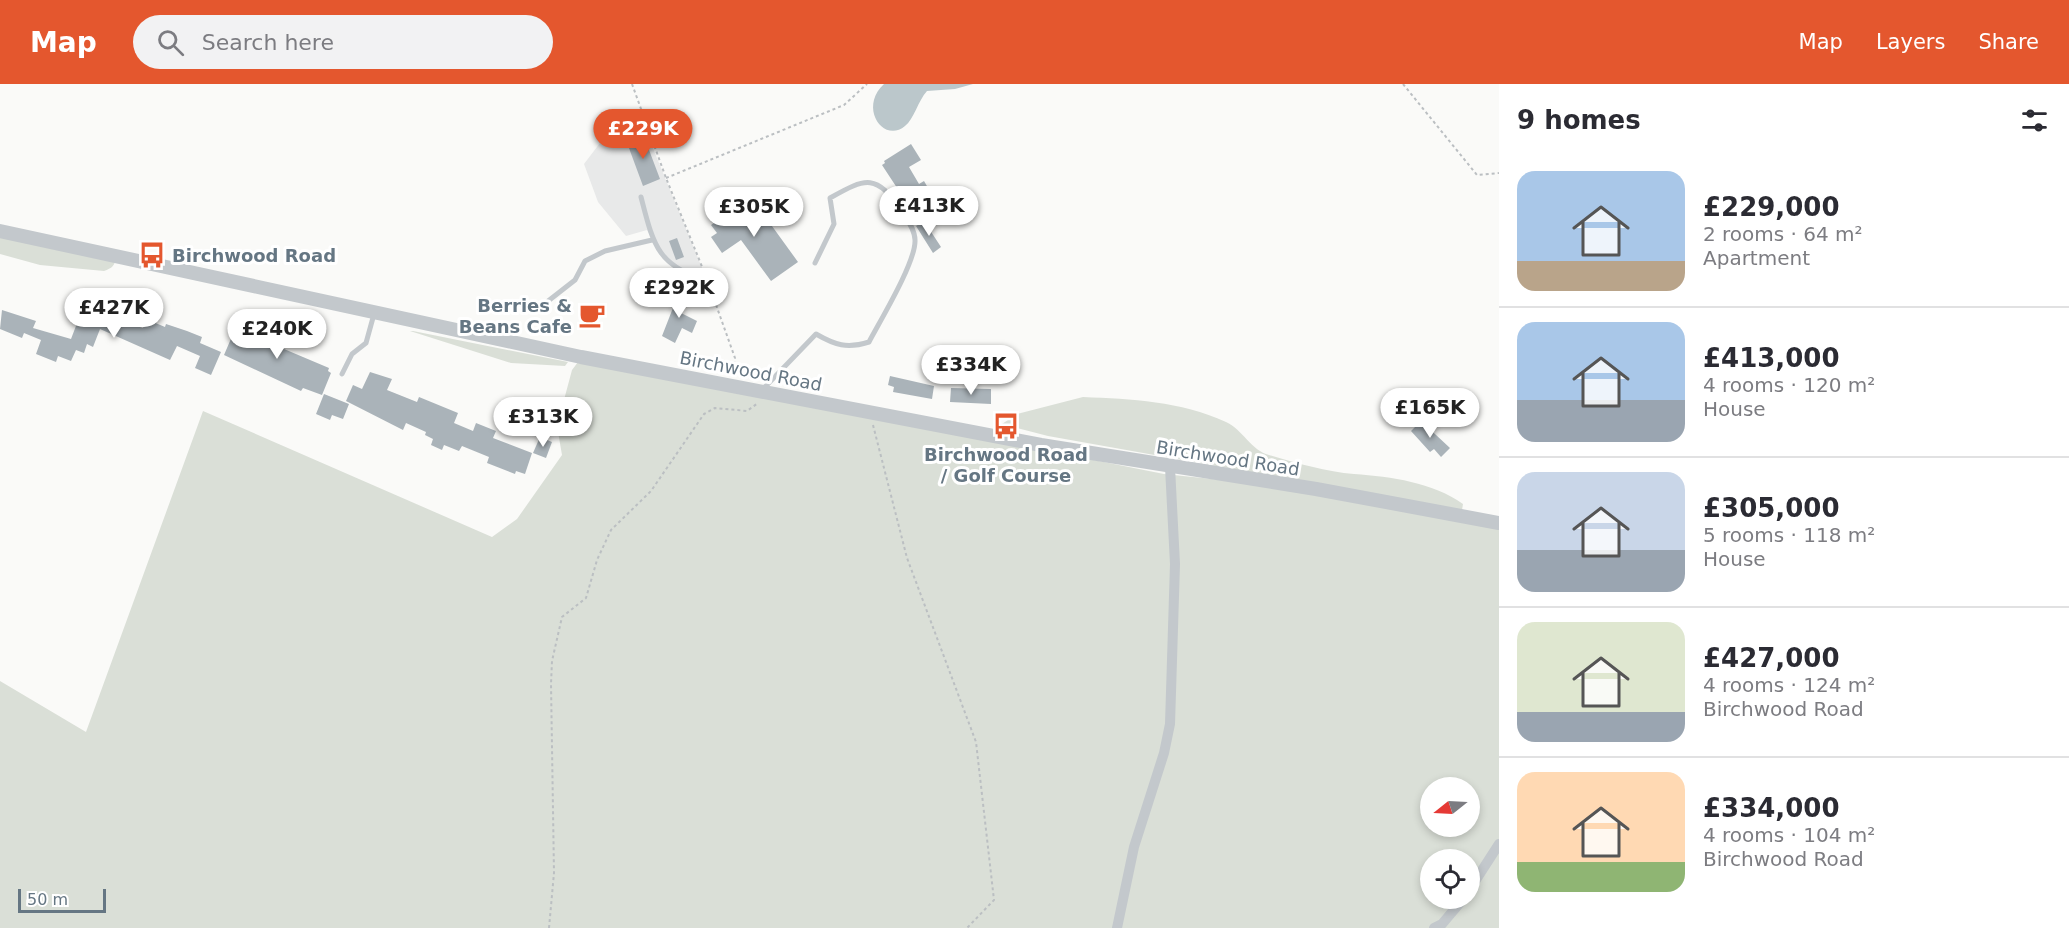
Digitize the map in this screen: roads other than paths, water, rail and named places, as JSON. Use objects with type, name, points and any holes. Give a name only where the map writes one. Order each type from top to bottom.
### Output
[{"type":"street","name":"Birchwood Road","points":[[0,231],[581,357],[730,385],[761,395],[1170,467],[1316,489],[1499,523]]},
{"type":"street","points":[[1117,928],[1134,847],[1156,781],[1170,724],[1175,564],[1170,467]]},
{"type":"street","points":[[1480,873],[1499,844]]},
{"type":"street","points":[[1434,928],[1442,924],[1455,909]]},
{"type":"lane","points":[[761,395],[816,334],[837,346],[855,347],[869,342],[902,281],[915,241],[909,222],[886,189],[873,182],[852,185],[830,198],[834,224],[815,263]]},
{"type":"lane","points":[[641,197],[652,240],[670,265],[687,275],[707,280]]},
{"type":"lane","points":[[543,305],[575,280],[585,261],[605,251],[652,240]]},
{"type":"lane","points":[[342,374],[352,354],[366,343],[374,313]]},
{"type":"place","name":"Birchwood Road","points":[[152,255]]},
{"type":"place","name":"Berries & Beans Cafe","points":[[592,315]]},
{"type":"place","name":"Birchwood Road / Golf Course","points":[[1006,426]]}]
